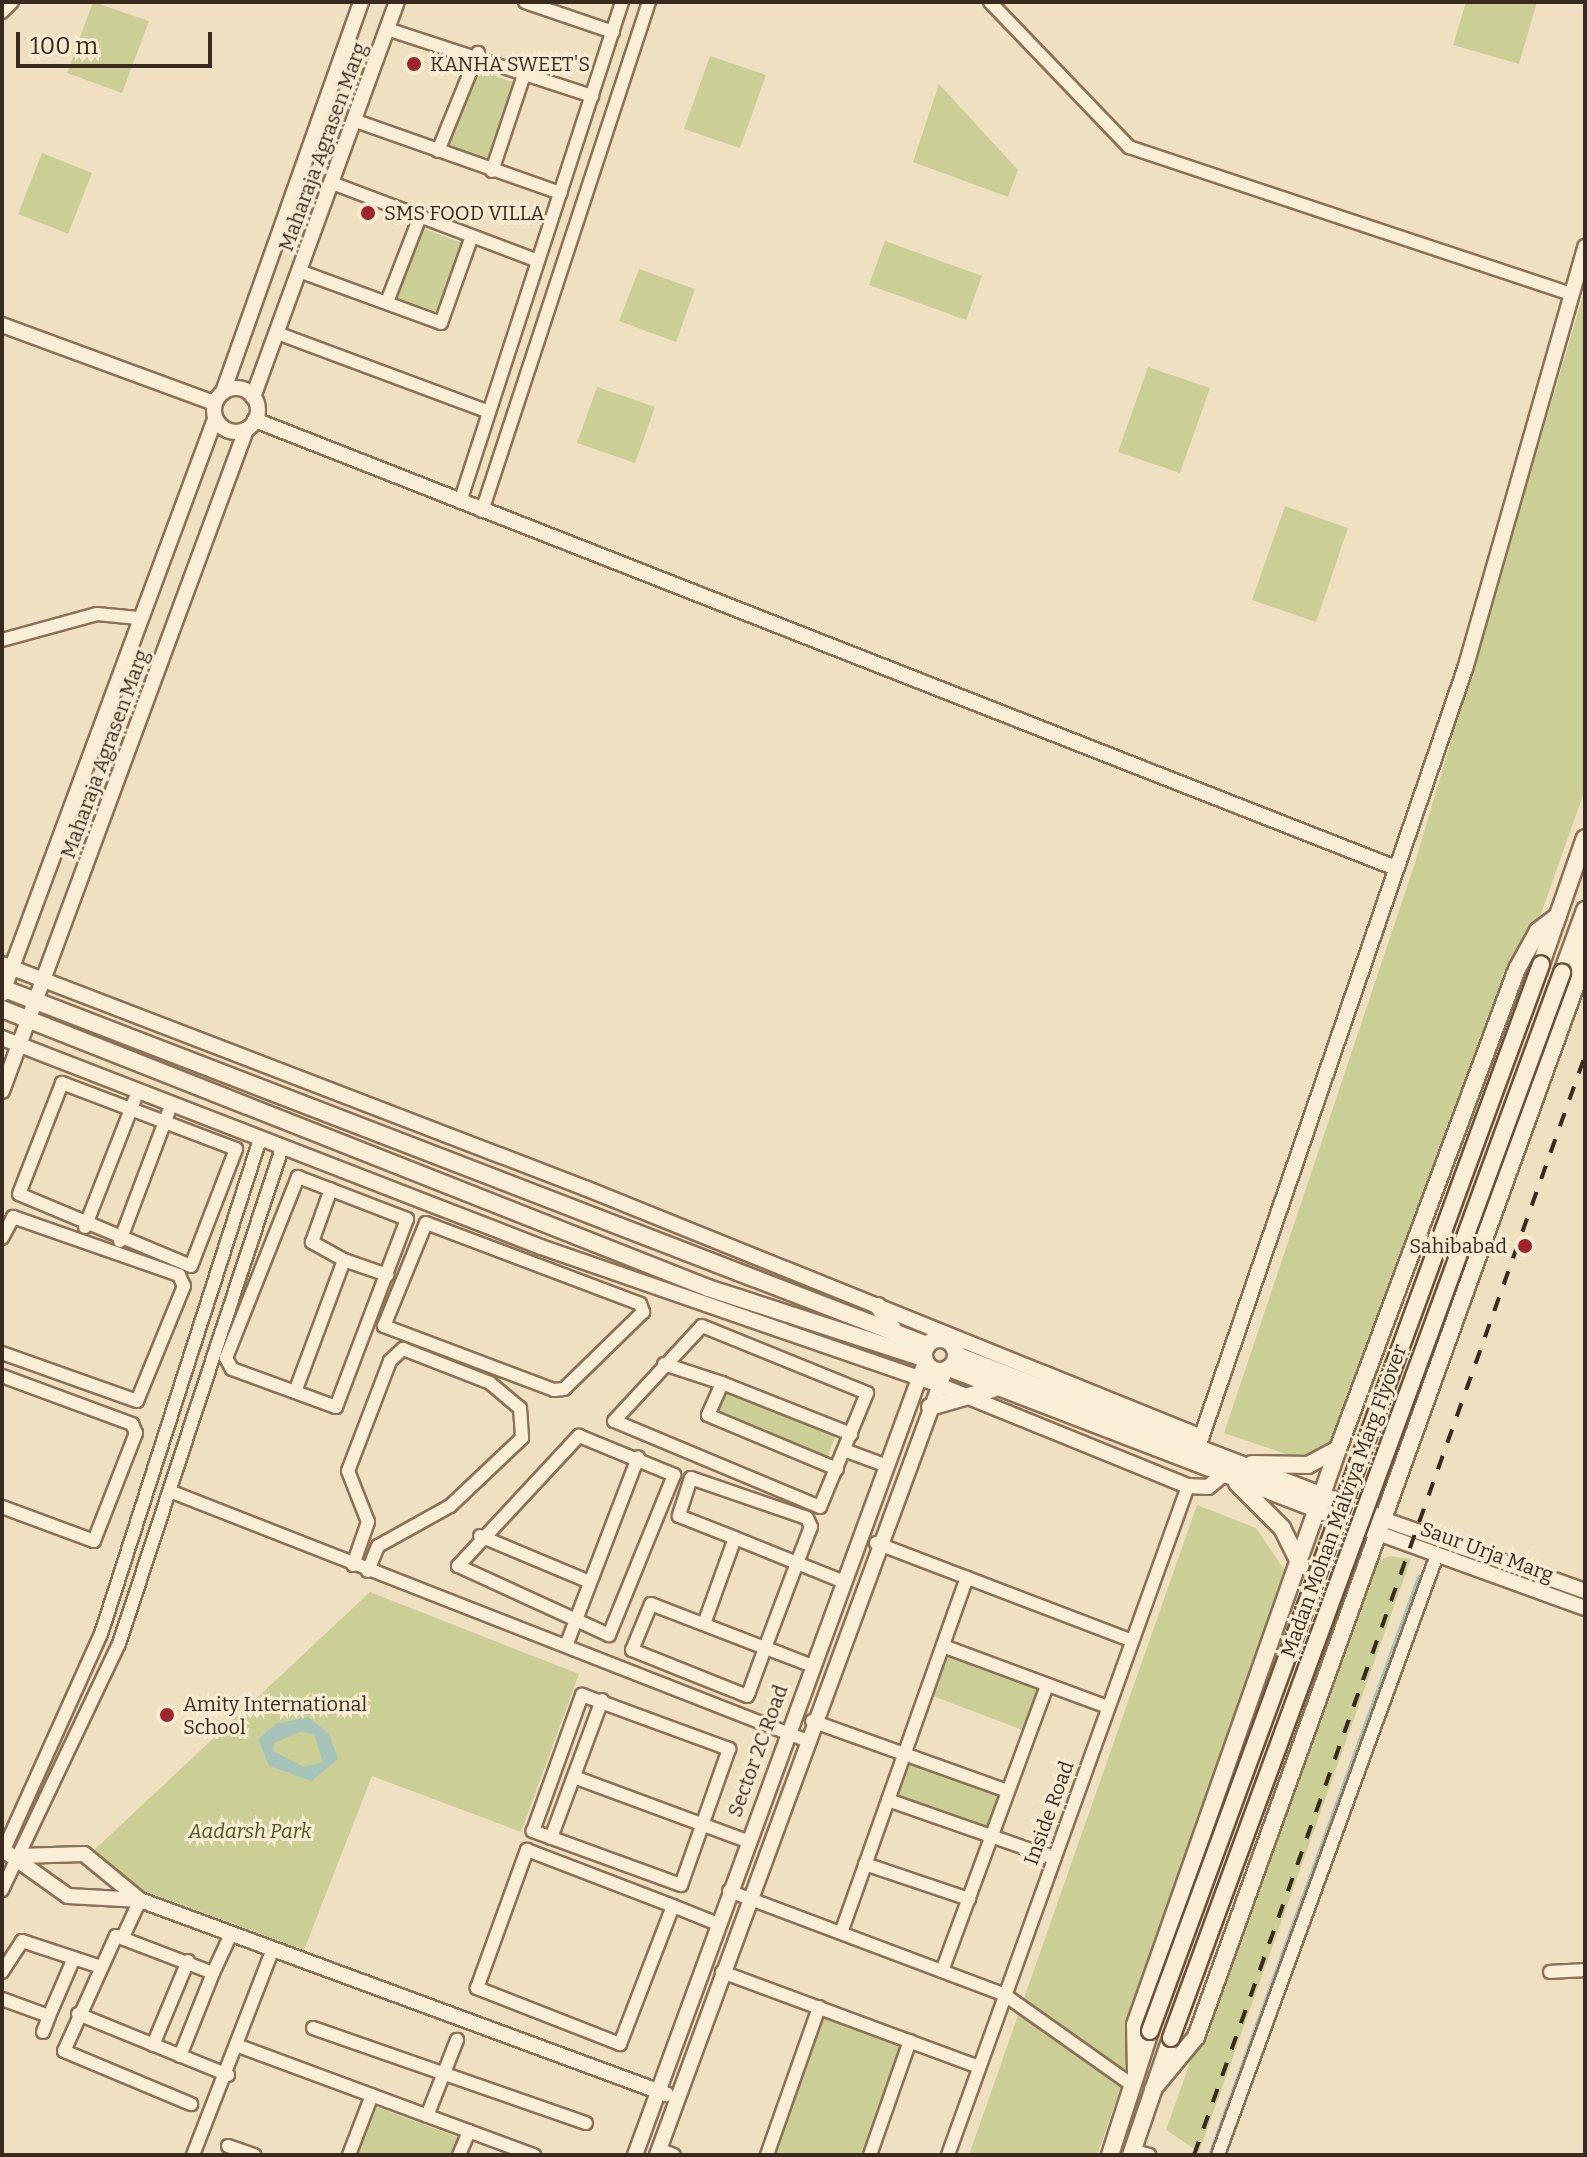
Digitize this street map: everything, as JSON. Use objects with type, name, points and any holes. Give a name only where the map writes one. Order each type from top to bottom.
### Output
[{"type":"main road","name":"Madan Mohan Malviya Marg Flyover","points":[[1110,2155],[1150,2031],[1585,838]]},
{"type":"main road","name":"Madan Mohan Malviya Marg Flyover","points":[[1132,2152],[1171,2038],[1585,910]]},
{"type":"main road","points":[[1134,2078],[1135,2025],[1301,1566],[1338,1449],[1517,969],[1538,931],[1558,916]]},
{"type":"main road","points":[[1153,2089],[1196,2037],[1378,1525],[1579,976],[1579,928]]},
{"type":"main road","points":[[3,990],[896,1334]]},
{"type":"main road","points":[[2,1009],[708,1288],[923,1361],[1378,1525]]},
{"type":"main road","points":[[878,1306],[896,1334],[923,1361]]},
{"type":"main road","points":[[923,1361],[946,1340],[947,1370]]},
{"type":"main road","points":[[947,1370],[1200,1443],[1282,1528],[1301,1566]]},
{"type":"main road","points":[[930,1407],[959,1394],[995,1389]]},
{"type":"main road","points":[[1231,1472],[1308,1465],[1338,1449]]},
{"type":"street","points":[[2,12],[12,2]]},
{"type":"street","name":"Maharaja Agrasen Marg","points":[[253,397],[397,2]]},
{"type":"street","points":[[525,2],[613,32]]},
{"type":"street","points":[[460,502],[622,2]]},
{"type":"street","points":[[482,511],[649,2]]},
{"type":"street","points":[[990,2],[1129,147],[1572,294]]},
{"type":"street","name":"Maharaja Agrasen Marg","points":[[218,398],[359,3]]},
{"type":"street","points":[[387,29],[478,53],[592,96]]},
{"type":"street","points":[[438,151],[478,53]]},
{"type":"street","points":[[492,171],[525,72]]},
{"type":"street","points":[[356,121],[561,193]]},
{"type":"street","points":[[332,183],[421,214],[538,261]]},
{"type":"street","points":[[387,302],[421,214]]},
{"type":"street","points":[[299,271],[444,322],[472,236]]},
{"type":"street","points":[[7,966],[878,1306],[1200,1443],[1465,669],[1585,247]]},
{"type":"street","points":[[2,325],[218,398],[237,387],[253,397],[250,425]]},
{"type":"street","points":[[277,333],[489,412]]},
{"type":"street","points":[[218,398],[215,419],[225,430],[250,425],[460,502],[1396,868]]},
{"type":"street","name":"Maharaja Agrasen Marg","points":[[3,990],[7,966],[215,419]]},
{"type":"street","name":"Maharaja Agrasen Marg","points":[[2,1091],[250,425]]},
{"type":"street","points":[[2,640],[97,614],[138,618]]},
{"type":"street","points":[[2,1038],[168,1113],[260,1139],[541,1247],[923,1361]]},
{"type":"street","points":[[135,1100],[62,1083],[19,1194],[85,1227],[191,1266],[236,1149],[168,1113]]},
{"type":"street","points":[[85,1227],[135,1100]]},
{"type":"street","points":[[120,1241],[168,1113]]},
{"type":"street","points":[[2,1890],[6,1852],[101,1634],[260,1139]]},
{"type":"street","points":[[6,1852],[119,1644],[172,1492],[282,1148]]},
{"type":"street","points":[[291,1181],[331,1189],[400,1214],[407,1220],[339,1405],[232,1369],[226,1358],[291,1181]]},
{"type":"street","points":[[331,1189],[312,1242],[344,1260],[387,1275]]},
{"type":"street","points":[[400,1214],[406,1196]]},
{"type":"street","points":[[2,1238],[4,1224],[13,1217],[179,1275],[184,1286],[137,1401],[2,1353]]},
{"type":"street","points":[[426,1223],[536,1264],[643,1308],[564,1389],[384,1326],[426,1223]]},
{"type":"street","points":[[536,1264],[541,1247]]},
{"type":"street","points":[[295,1392],[344,1260]]},
{"type":"street","points":[[706,1327],[865,1391],[851,1434],[819,1508],[614,1421],[664,1364],[706,1327]]},
{"type":"street","points":[[353,1565],[368,1522],[348,1471],[390,1361],[403,1349],[490,1383],[520,1408],[522,1438],[450,1506],[378,1546],[368,1571]]},
{"type":"street","name":"Sector 2C Road","points":[[635,2155],[882,1464],[923,1361]]},
{"type":"street","points":[[664,1364],[722,1383],[851,1434]]},
{"type":"street","points":[[947,1370],[959,1394],[1188,1486],[1208,1487],[1231,1472]]},
{"type":"street","name":"Sector 2C Road","points":[[658,2152],[876,1543],[947,1370]]},
{"type":"street","points":[[2,1376],[132,1424],[136,1433],[94,1541],[2,1507]]},
{"type":"street","points":[[722,1383],[711,1421],[837,1469]]},
{"type":"street","points":[[579,1436],[638,1457],[672,1471],[668,1490],[613,1633],[575,1621],[459,1571],[480,1536],[579,1436]]},
{"type":"street","points":[[844,1450],[882,1464]]},
{"type":"street","points":[[566,1646],[638,1457]]},
{"type":"street","points":[[810,1665],[765,1648],[704,1624],[649,1604],[632,1649],[747,1696],[765,1648],[797,1563],[811,1527],[807,1518],[693,1475],[677,1513],[735,1538],[797,1563],[841,1581]]},
{"type":"street","name":"Inside Road","points":[[948,2155],[1188,1486]]},
{"type":"street","points":[[172,1492],[805,1740]]},
{"type":"street","name":"Saur Urja Marg","points":[[1378,1525],[1437,1555],[1585,1608]]},
{"type":"street","name":"Saur Urja Marg","points":[[1378,1525],[1585,1591]]},
{"type":"street","points":[[480,1536],[590,1582]]},
{"type":"street","points":[[704,1624],[735,1538]]},
{"type":"street","points":[[876,1543],[1132,1641]]},
{"type":"street","points":[[1218,2155],[1437,1555]]},
{"type":"street","points":[[841,1933],[967,1578]]},
{"type":"street","points":[[943,1646],[1108,1707]]},
{"type":"street","points":[[942,1971],[1047,1685]]},
{"type":"street","points":[[580,1697],[602,1700],[729,1749],[703,1825],[681,1885],[551,1838],[532,1828],[580,1697]]},
{"type":"street","points":[[551,1838],[602,1700]]},
{"type":"street","points":[[812,1721],[1008,1791]]},
{"type":"street","points":[[574,1777],[747,1841]]},
{"type":"street","points":[[888,1800],[1054,1858]]},
{"type":"street","points":[[673,1906],[620,2044],[477,1988],[527,1850],[673,1906],[718,1924]]},
{"type":"street","points":[[6,1852],[84,1854],[140,1900],[677,2098]]},
{"type":"street","points":[[6,1852],[76,1899],[140,1900]]},
{"type":"street","points":[[865,1864],[969,1899]]},
{"type":"street","points":[[729,1891],[1005,1995],[1134,2078]]},
{"type":"street","points":[[123,1937],[140,1900]]},
{"type":"street","points":[[180,2056],[231,1934]]},
{"type":"street","points":[[191,2104],[66,2054],[78,2014],[108,1943],[123,1937],[213,1973]]},
{"type":"street","points":[[2,1972],[22,1941],[98,1966]]},
{"type":"street","points":[[193,2155],[228,2075],[236,2045],[273,1949]]},
{"type":"street","points":[[43,2032],[74,1958]]},
{"type":"street","points":[[153,2045],[188,1961]]},
{"type":"street","points":[[1550,1972],[1585,1970]]},
{"type":"street","points":[[722,1972],[979,2067]]},
{"type":"street","points":[[2,1999],[49,2016]]},
{"type":"street","points":[[767,2155],[819,2007]]},
{"type":"street","points":[[78,2014],[228,2075]]},
{"type":"street","points":[[313,2028],[444,2071],[586,2123]]},
{"type":"street","points":[[427,2116],[457,2040]]},
{"type":"street","points":[[870,2155],[910,2041]]},
{"type":"street","points":[[236,2045],[534,2155]]},
{"type":"street","points":[[349,2155],[372,2095]]},
{"type":"street","points":[[459,2155],[469,2131]]},
{"type":"street","points":[[228,2146],[254,2155]]},
{"type":"street","points":[[658,2152],[674,2155]]},
{"type":"street","points":[[1132,2152],[1149,2155]]},
{"type":"green space","points":[[93,2],[149,21],[122,93],[67,73]]},
{"type":"green space","points":[[1466,2],[1537,2],[1519,64],[1453,45]]},
{"type":"green space","points":[[710,56],[766,75],[740,148],[684,129]]},
{"type":"green space","points":[[474,68],[515,83],[485,167],[444,153]]},
{"type":"green space","points":[[939,84],[1018,170],[1008,197],[913,162]]},
{"type":"green space","points":[[42,153],[92,173],[68,234],[18,214]]},
{"type":"green space","points":[[419,227],[462,243],[436,312],[392,296]]},
{"type":"green space","points":[[885,241],[982,276],[966,320],[869,285]]},
{"type":"green space","points":[[639,269],[695,289],[676,342],[619,321]]},
{"type":"green space","points":[[1585,289],[1585,790],[1364,1410],[1336,1443],[1314,1456],[1286,1454],[1224,1433],[1414,866]]},
{"type":"green space","points":[[1148,367],[1210,388],[1180,473],[1118,452]]},
{"type":"green space","points":[[597,387],[655,407],[635,463],[577,443]]},
{"type":"green space","points":[[1285,506],[1348,528],[1316,622],[1252,600]]},
{"type":"green space","points":[[726,1392],[836,1435],[826,1460],[716,1417]]},
{"type":"green space","points":[[1197,1505],[1256,1528],[1287,1574],[1290,1615],[1097,2155],[969,2155]]},
{"type":"green space","points":[[1390,1556],[1411,1559],[1199,2152],[1166,2130],[1331,1666],[1373,1563]]},
{"type":"green space","name":"Aadarsh Park","points":[[370,1592],[579,1674],[521,1832],[372,1776],[304,1950],[145,1891],[94,1850]]},
{"type":"green space","points":[[947,1652],[1041,1687],[1025,1731],[930,1695]]},
{"type":"green space","points":[[907,1760],[1002,1794],[989,1830],[894,1796]]},
{"type":"green space","points":[[824,2015],[904,2045],[864,2155],[773,2155]]},
{"type":"green space","points":[[377,2107],[457,2137],[450,2155],[358,2155]]},
{"type":"water","points":[[308,1717],[329,1734],[338,1759],[312,1781],[269,1766],[258,1739],[276,1724]],"holes":[[[300,1732],[314,1734],[323,1762],[304,1767],[273,1751],[274,1743]]]},
{"type":"waterway","points":[[1210,2155],[1419,1577]]},
{"type":"railway","points":[[1194,2155],[1585,1056]]},
{"type":"place","name":"KANHA SWEET'S","points":[[414,64]]},
{"type":"place","name":"SMS FOOD VILLA","points":[[368,213]]},
{"type":"place","name":"Sahibabad","points":[[1525,1246]]},
{"type":"place","name":"Amity International School","points":[[167,1715]]}]
